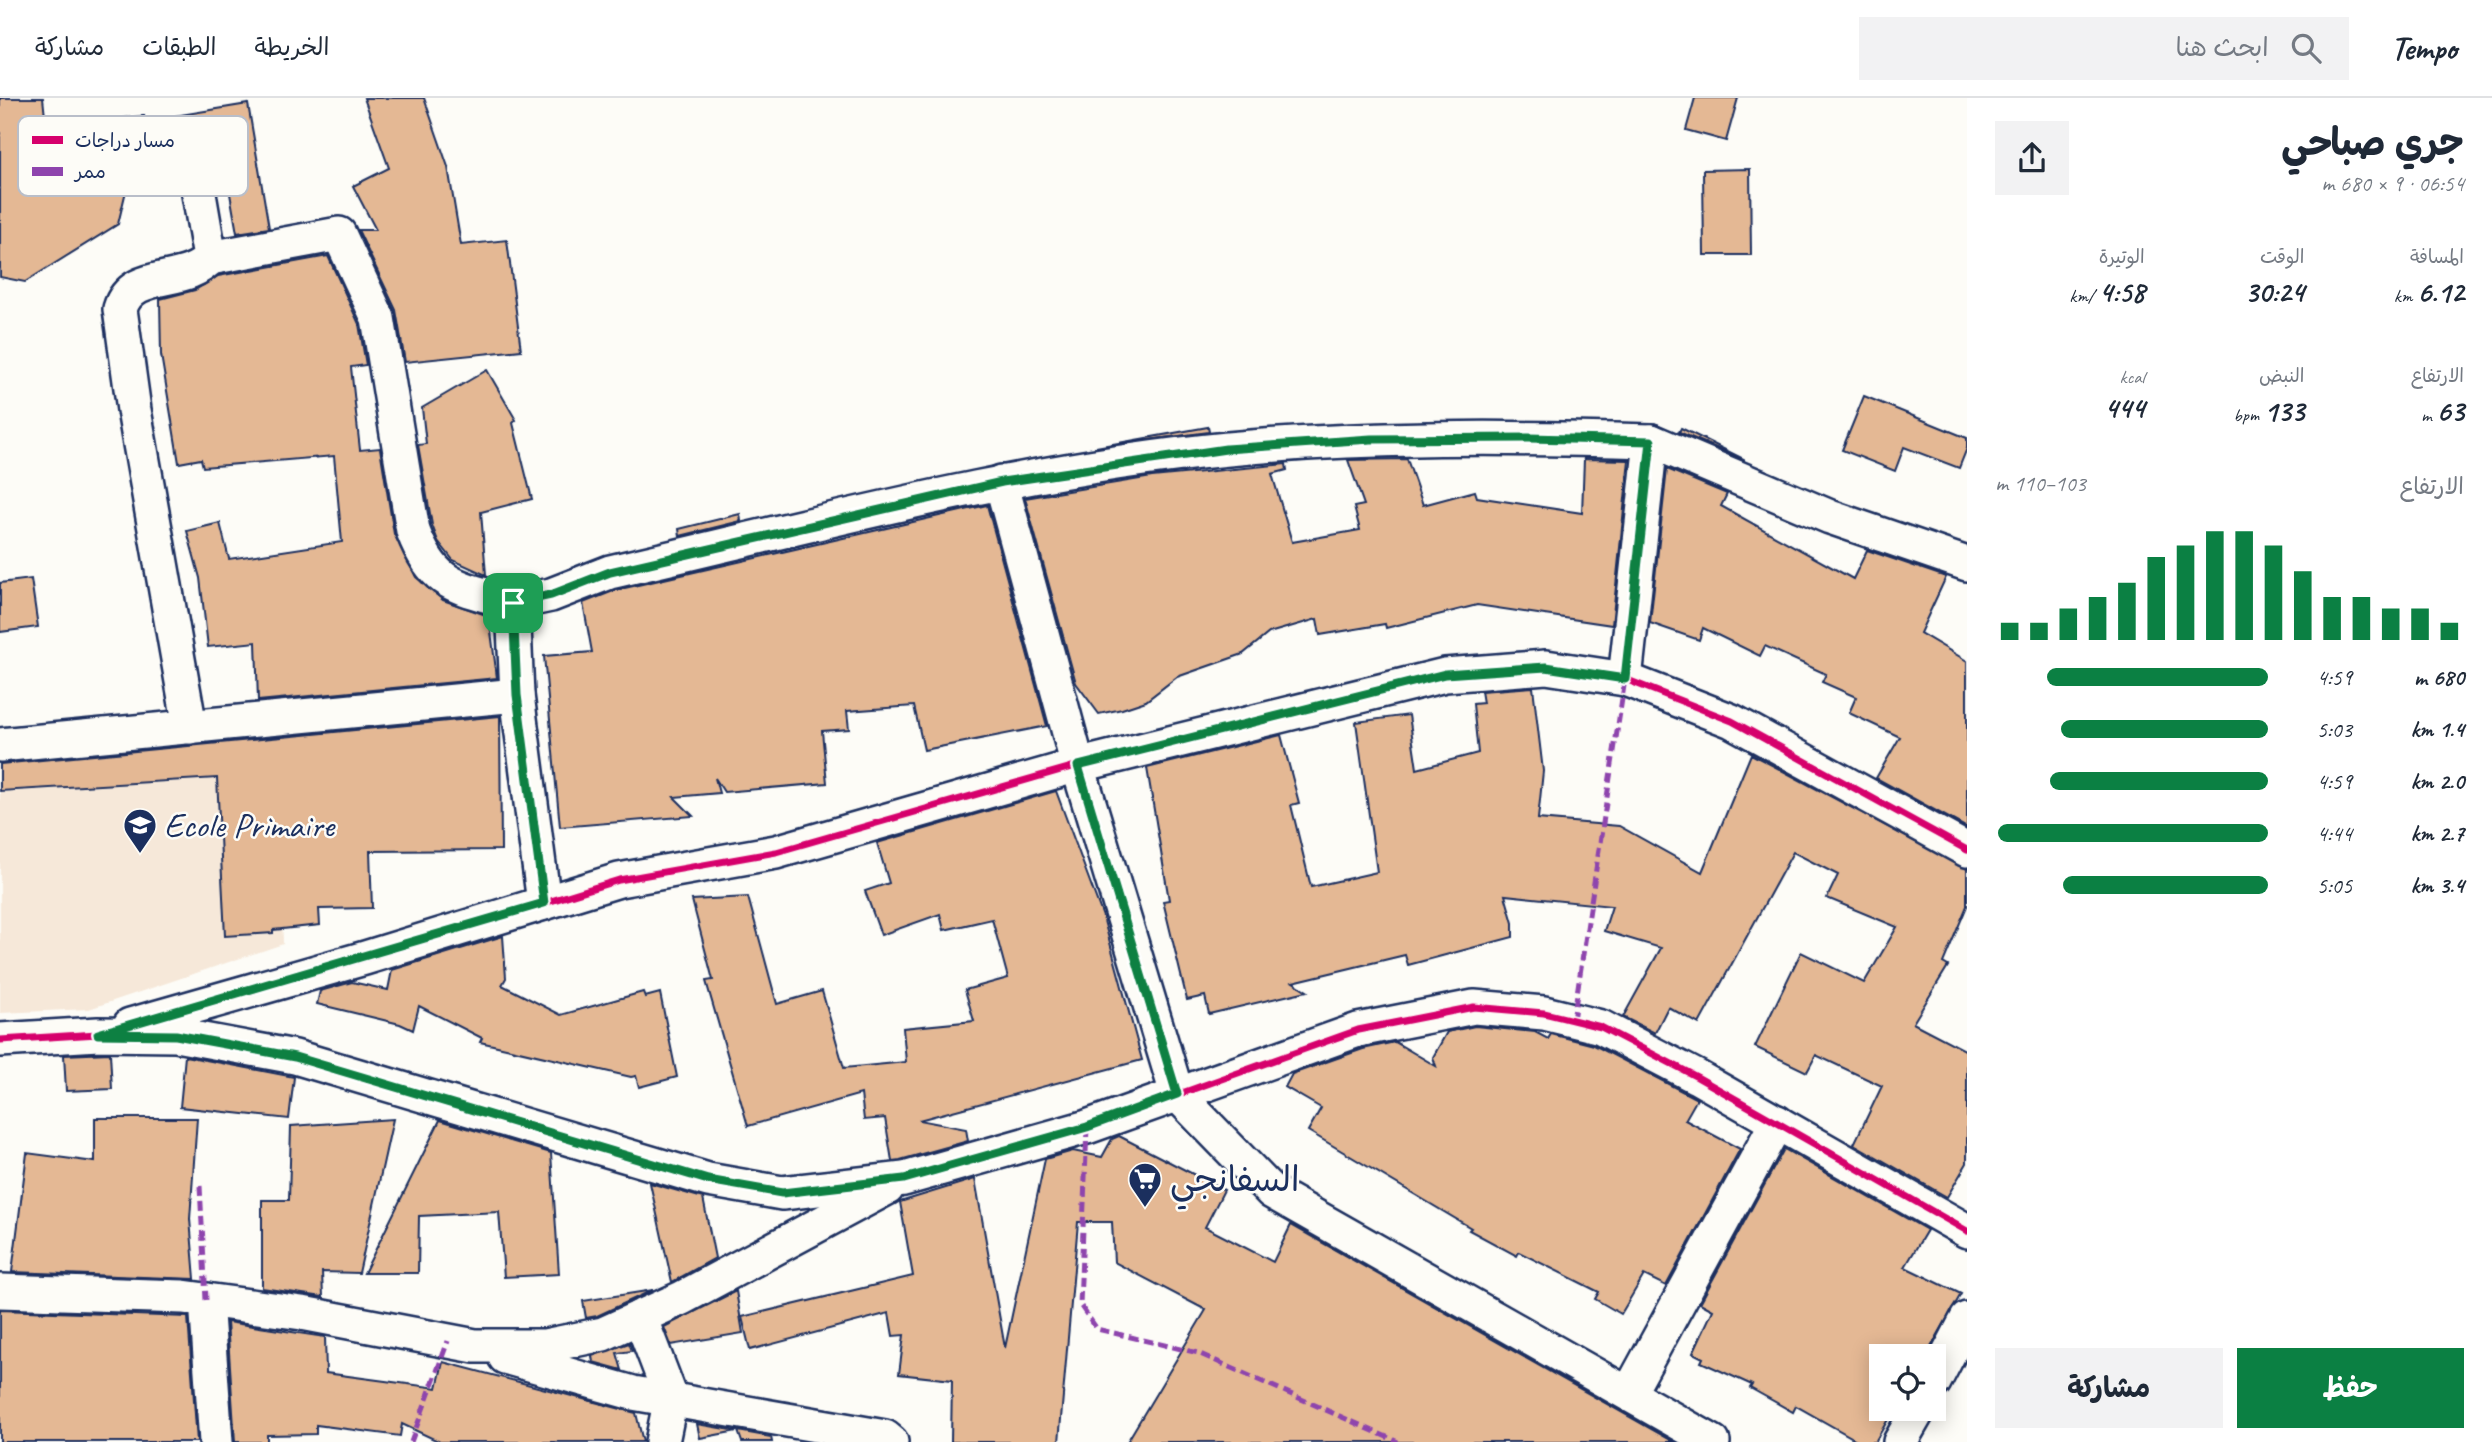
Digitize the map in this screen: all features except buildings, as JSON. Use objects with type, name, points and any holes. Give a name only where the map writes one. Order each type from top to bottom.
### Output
[{"type":"street","points":[[199,196],[210,258]]},
{"type":"street","points":[[190,727],[134,410],[120,309],[124,295],[136,285],[193,271],[210,258],[339,234],[377,317],[413,531],[424,560],[448,582],[513,603],[551,595],[610,572],[1002,482],[1226,449],[1371,439],[1529,438],[1651,441],[1830,517],[1967,564]]},
{"type":"street","points":[[1625,679],[1651,441]]},
{"type":"street","points":[[1002,482],[1078,766],[1177,1094],[1272,1192],[1713,1442]]},
{"type":"street","points":[[513,603],[517,695],[544,903]]},
{"type":"street","points":[[98,1034],[619,880],[776,852],[1078,766],[1445,674],[1546,667],[1625,679],[1731,721],[1967,850]]},
{"type":"street","points":[[0,745],[517,695]]},
{"type":"street","points":[[0,1040],[98,1034],[176,1035],[295,1057],[708,1180],[782,1193],[904,1179],[1087,1127],[1358,1030],[1474,1007],[1544,1013],[1601,1027],[1777,1122],[1967,1231]]},
{"type":"street","points":[[1629,1393],[1777,1122]]},
{"type":"street","points":[[0,1291],[206,1300],[302,1313],[475,1346],[545,1346],[603,1334],[682,1298],[904,1179]]},
{"type":"street","points":[[206,1300],[216,1442]]},
{"type":"street","points":[[640,1317],[671,1398],[662,1442]]},
{"type":"street","points":[[1946,1359],[1967,1319]]},
{"type":"street","points":[[448,1341],[633,1393],[885,1437],[891,1442]]},
{"type":"street","points":[[1900,1442],[1912,1421]]},
{"type":"shaded area","name":"Ecole Primaire","points":[[277,736],[283,944],[89,1009],[0,1013],[0,767]]},
{"type":"marked path","points":[[1573,1020],[1625,679]]},
{"type":"marked path","points":[[1087,1127],[1080,1305],[1097,1329],[1198,1353],[1398,1442]]},
{"type":"marked path","points":[[200,1186],[206,1300]]},
{"type":"marked path","points":[[411,1442],[448,1341]]},
{"type":"cycle path","points":[[117,1028],[365,958],[619,880],[776,852],[1068,768],[1445,675],[1546,667],[1625,679],[1732,721],[1967,850]]},
{"type":"cycle path","points":[[0,1040],[98,1034],[176,1035],[295,1057],[708,1180],[782,1193],[904,1179],[1087,1127],[1358,1030],[1474,1007],[1544,1013],[1601,1027],[1697,1077],[1967,1231]]},
{"type":"place","name":"Ecole Primaire","points":[[140,855]]},
{"type":"place","name":"السفانجي","points":[[1145,1209]]},
{"type":"route","points":[[1529,438],[1651,441],[1625,679],[1546,667],[1445,674],[1078,766],[1177,1094],[1087,1127],[904,1179],[782,1193],[708,1180],[295,1057],[176,1035],[98,1034],[365,958],[544,903],[517,695],[513,603],[551,595],[610,572],[1002,482],[1226,449],[1371,439],[1529,438]]}]
